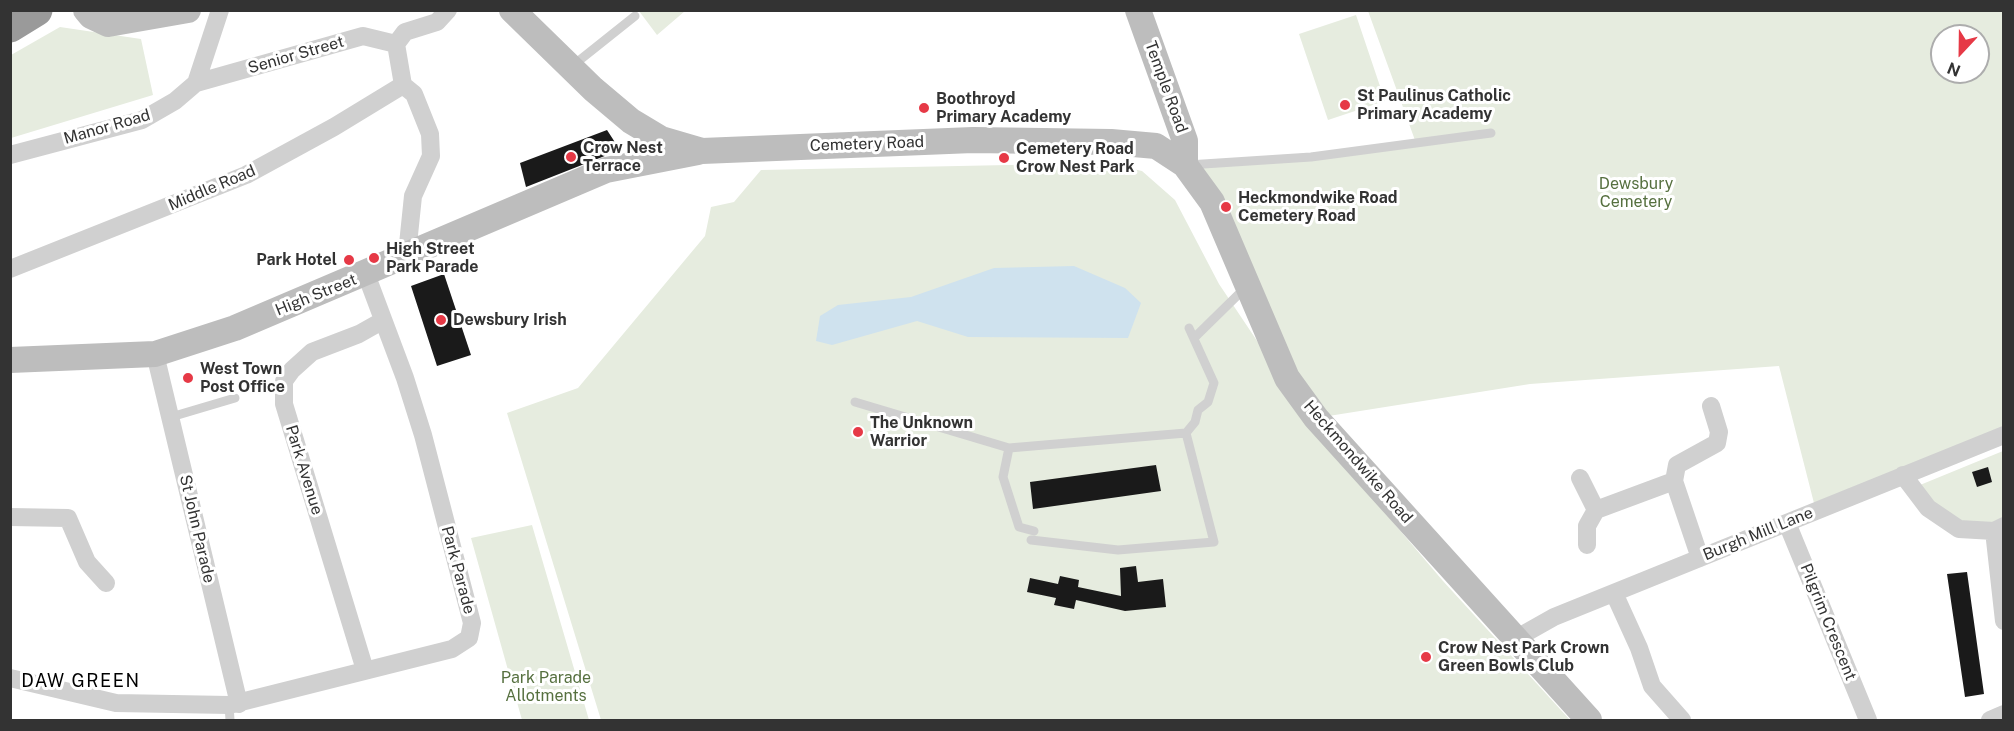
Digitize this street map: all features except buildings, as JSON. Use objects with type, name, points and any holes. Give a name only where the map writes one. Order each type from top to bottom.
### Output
[{"type":"highway","points":[[10,26],[36,10]]},
{"type":"main road","points":[[86,10],[91,16],[108,24],[188,10]]},
{"type":"main road","name":"Cemetery Road","points":[[512,10],[571,67],[643,129],[661,139],[702,151],[974,140],[1112,142],[1156,146],[1185,165]]},
{"type":"main road","name":"Temple Road","points":[[1138,10],[1185,141],[1185,165]]},
{"type":"main road","name":"High Street","points":[[606,170],[625,155],[643,129]]},
{"type":"main road","name":"High Street","points":[[10,360],[156,354],[235,328],[606,170],[702,151]]},
{"type":"main road","name":"Heckmondwike Road","points":[[1185,165],[1212,202],[1287,378],[1316,418],[1589,720]]},
{"type":"street","points":[[196,83],[220,10]]},
{"type":"street","points":[[407,254],[413,196],[432,156],[430,134],[422,110],[414,94],[403,85],[396,44],[405,32],[437,22],[448,10]]},
{"type":"street","name":"Senior Street","points":[[196,83],[363,36],[396,44]]},
{"type":"street","name":"Manor Road","points":[[10,155],[142,120],[175,101],[196,83]]},
{"type":"street","name":"Middle Road","points":[[10,270],[246,175],[334,128],[403,85]]},
{"type":"street","name":"Park Parade","points":[[10,678],[115,712],[232,710],[366,670],[452,650],[469,638],[472,623],[423,435],[405,378],[366,274]]},
{"type":"street","name":"Park Avenue","points":[[366,670],[284,404],[284,381],[292,370],[312,352],[359,334],[382,321]]},
{"type":"street","name":"St John Parade","points":[[156,354],[232,710]]},
{"type":"street","points":[[1700,558],[1674,481],[1677,465],[1717,443],[1719,432],[1711,406]]},
{"type":"street","name":"Burgh Mill Lane","points":[[1515,639],[1554,618],[2004,435]]},
{"type":"street","points":[[1904,475],[1928,508],[1959,529],[1999,529],[2004,621]]},
{"type":"street","points":[[1580,478],[1596,510]]},
{"type":"street","points":[[1587,545],[1587,526],[1596,510],[1674,481]]},
{"type":"street","points":[[10,517],[68,518],[87,562],[106,583]]},
{"type":"street","name":"Pilgrim Crescent","points":[[1787,523],[1868,720]]},
{"type":"street","points":[[1614,593],[1639,648],[1652,686],[1682,720]]},
{"type":"street","points":[[1990,720],[2004,714]]},
{"type":"lane","points":[[571,67],[635,16]]},
{"type":"lane","points":[[1185,165],[1311,157],[1491,134]]},
{"type":"lane","points":[[1194,338],[1247,287]]},
{"type":"lane","points":[[855,402],[1009,448],[1186,433],[1195,422],[1198,410],[1208,402],[1214,383],[1189,328]]},
{"type":"lane","points":[[171,417],[235,398]]},
{"type":"lane","points":[[1009,448],[1003,477],[1018,527],[1033,535],[1118,550],[1214,542],[1186,433]]},
{"type":"green space","points":[[639,11],[685,11],[657,35]]},
{"type":"green space","name":"Dewsbury Cemetery","points":[[1368,11],[2003,11],[2003,435],[1816,511],[1779,366],[1530,384],[1316,418],[1185,165],[1416,143]]},
{"type":"green space","points":[[1356,15],[1385,101],[1328,120],[1299,34]]},
{"type":"green space","points":[[60,27],[141,39],[153,95],[11,138],[11,55]]},
{"type":"green space","points":[[1107,163],[1142,171],[1175,200],[1219,284],[1324,441],[1443,581],[1570,720],[601,720],[507,413],[578,388],[705,236],[711,207],[734,202],[761,170]]},
{"type":"green space","points":[[2003,451],[2003,520],[1999,523],[1962,523],[1931,501],[1920,485]]},
{"type":"green space","name":"Park Parade Allotments","points":[[532,525],[589,720],[522,720],[471,538]]},
{"type":"water","points":[[1074,266],[1125,288],[1141,303],[1128,338],[968,337],[917,321],[832,345],[816,341],[820,316],[838,305],[911,297],[994,268]]},
{"type":"place","name":"St Paulinus Catholic Primary Academy","points":[[1345,105]]},
{"type":"place","name":"Boothroyd Primary Academy","points":[[924,108]]},
{"type":"place","name":"Crow Nest Terrace","points":[[571,157]]},
{"type":"place","name":"Cemetery Road Crow Nest Park","points":[[1004,158]]},
{"type":"place","name":"Heckmondwike Road Cemetery Road","points":[[1226,207]]},
{"type":"place","name":"High Street Park Parade","points":[[374,258]]},
{"type":"place","name":"Park Hotel","points":[[349,260]]},
{"type":"place","name":"Dewsbury Irish","points":[[441,320]]},
{"type":"place","name":"West Town Post Office","points":[[188,378]]},
{"type":"place","name":"The Unknown Warrior","points":[[858,432]]},
{"type":"place","name":"Crow Nest Park Crown Green Bowls Club","points":[[1426,657]]},
{"type":"district","name":"DAW GREEN","points":[[81,681]]}]
